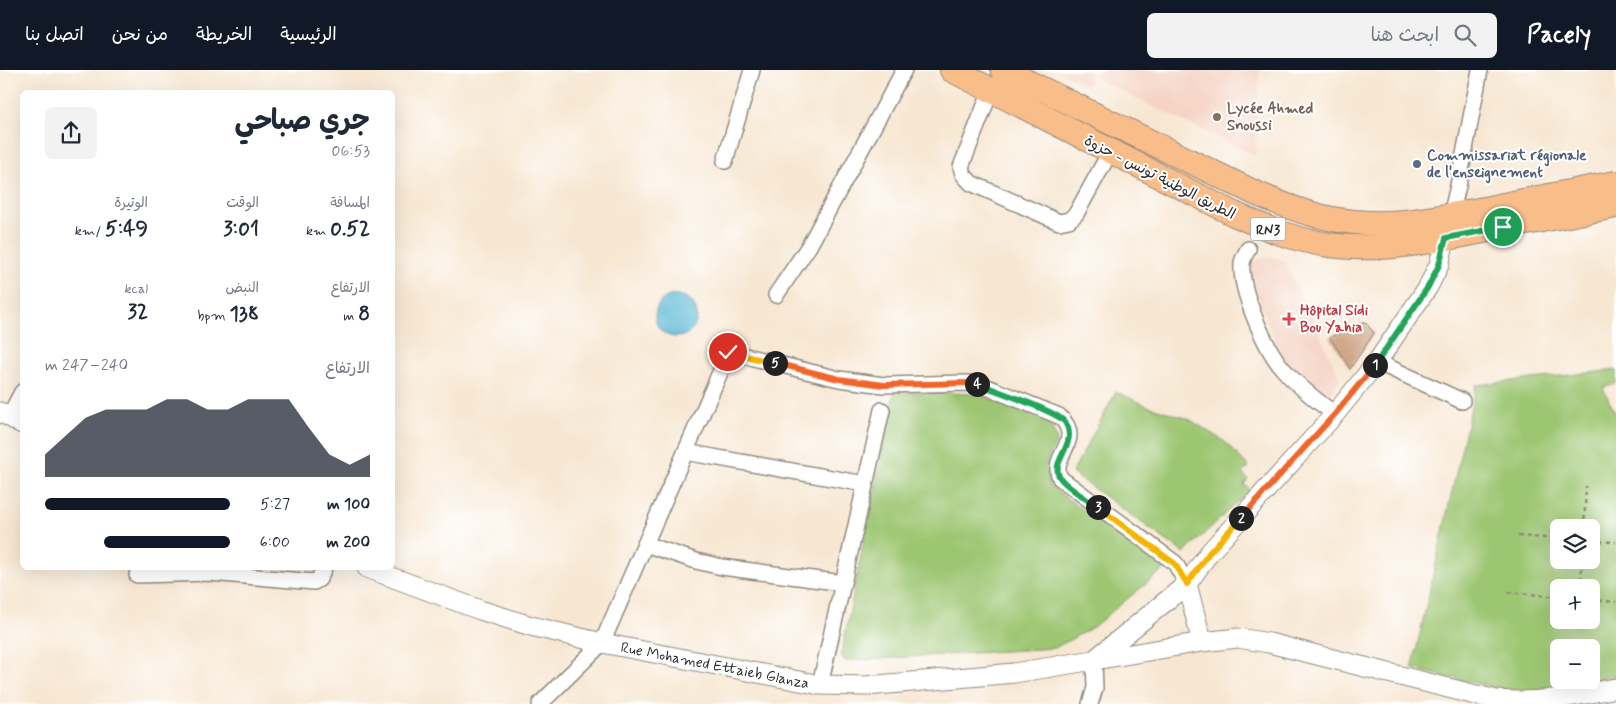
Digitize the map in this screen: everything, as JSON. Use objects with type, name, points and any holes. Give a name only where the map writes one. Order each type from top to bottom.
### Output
[{"type":"main road","name":"الطريق الوطنية تونس - حزوة","points":[[952,70],[1234,214],[1275,232],[1307,241],[1338,246],[1374,248],[1616,182]]},
{"type":"main road","name":"الطريق الوطنية تونس - حزوة","points":[[1003,70],[1252,192],[1293,209],[1334,219],[1374,223],[1408,221],[1449,227],[1616,206]]},
{"type":"street","points":[[725,161],[752,70]]},
{"type":"street","points":[[776,295],[809,246],[904,70]]},
{"type":"street","points":[[1090,704],[1095,688],[1094,660],[1187,584],[1209,553],[1335,414],[1377,362],[1428,287],[1439,265],[1449,227],[1480,70]]},
{"type":"street","points":[[991,90],[961,167],[963,174],[971,184],[1059,222],[1069,220],[1076,214],[1110,152]]},
{"type":"street","points":[[1248,249],[1242,260],[1242,274],[1252,312],[1265,340],[1283,368],[1335,414]]},
{"type":"street","points":[[540,704],[602,643],[728,352],[839,379],[875,384],[966,383],[982,385],[1059,416],[1065,421],[1070,435],[1058,467],[1060,478],[1175,564],[1187,584],[1202,642]]},
{"type":"street","points":[[1377,362],[1462,401]]},
{"type":"street","points":[[10,418],[20,396]]},
{"type":"street","points":[[820,685],[882,410]]},
{"type":"street","points":[[685,452],[865,484]]},
{"type":"street","points":[[645,544],[696,561],[722,567],[843,583]]},
{"type":"street","points":[[137,574],[210,573],[314,582],[319,579],[323,570]]},
{"type":"street","name":"Rue Mohamed Ettaieb Glanza","points":[[372,570],[480,610],[531,626],[602,643],[820,685],[866,686],[1014,673],[1202,642],[1238,638],[1269,642],[1496,702],[1543,701],[1616,688]]},
{"type":"path","points":[[1584,519],[1586,486]]},
{"type":"path","points":[[1518,536],[1550,538]]},
{"type":"path","points":[[1600,541],[1616,542]]},
{"type":"path","points":[[1508,592],[1550,596]]},
{"type":"path","points":[[1600,601],[1616,602]]},
{"type":"shaded area","points":[[1056,70],[1089,70],[1088,86]]},
{"type":"shaded area","name":"Lycée Ahmed Snoussi","points":[[1097,70],[1259,70],[1256,156],[1096,79]]},
{"type":"shaded area","name":"Hôpital Sidi Bou Yahia","points":[[1269,256],[1285,261],[1340,378],[1328,396],[1317,395],[1286,367],[1247,270],[1249,263]]},
{"type":"green space","points":[[1616,370],[1616,383],[1603,388],[1616,415],[1616,675],[1600,679],[1600,639],[1550,639],[1550,689],[1554,689],[1511,691],[1412,669],[1476,385]]},
{"type":"green space","points":[[915,392],[978,394],[1050,423],[1057,440],[1045,466],[1050,486],[1164,569],[1093,627],[1055,648],[845,661],[841,655],[894,394]]},
{"type":"green space","points":[[1116,392],[1148,406],[1189,419],[1225,442],[1249,467],[1242,473],[1248,479],[1244,484],[1250,490],[1184,553],[1072,473]]},
{"type":"water","points":[[680,295],[688,298],[694,304],[697,316],[694,328],[688,334],[672,337],[664,334],[658,328],[655,312],[658,304],[664,298]]},
{"type":"building","points":[[1365,322],[1374,333],[1350,369],[1330,337]]},
{"type":"place","name":"Lycée Ahmed Snoussi","points":[[1217,117]]},
{"type":"place","name":"Commissariat régionale de l'enseignement","points":[[1417,164]]},
{"type":"place","name":"Hôpital Sidi Bou Yahia","points":[[1289,319]]},
{"type":"route","points":[[728,352],[839,379],[884,385],[966,383],[982,385],[1059,416],[1065,421],[1070,435],[1057,470],[1062,481],[1175,564],[1187,584],[1209,553],[1335,414],[1377,362],[1428,287],[1439,265],[1446,238],[1503,227]]}]
